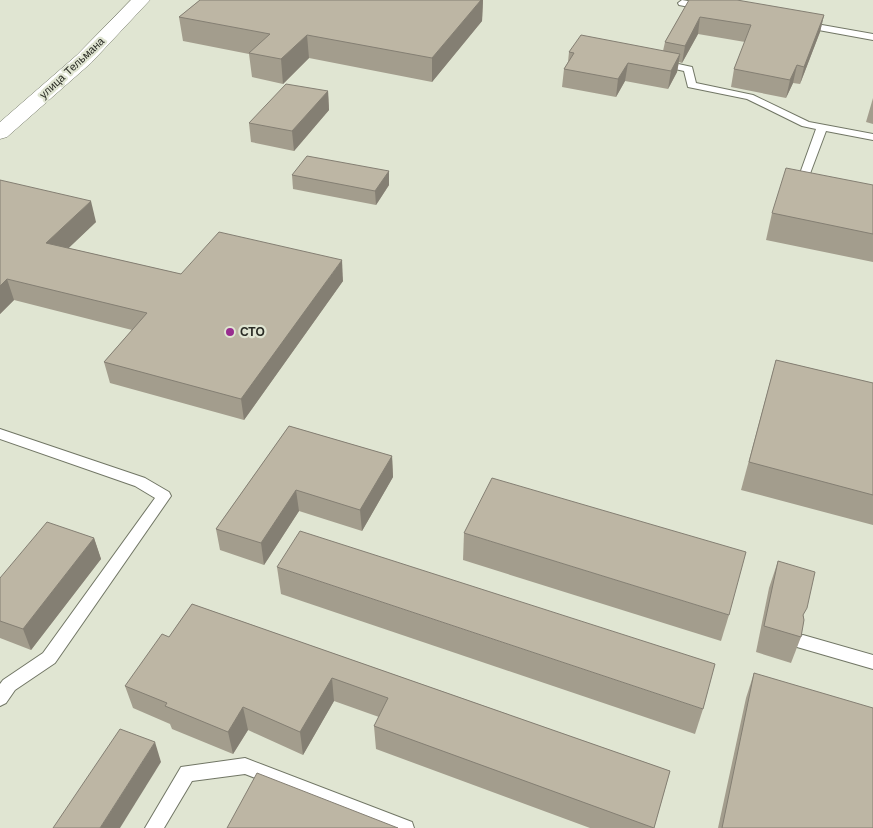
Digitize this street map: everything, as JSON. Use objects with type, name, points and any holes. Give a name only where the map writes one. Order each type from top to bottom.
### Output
[{"type":"street","name":"улица Тельмана","points":[[0,133],[84,59],[141,0]]},
{"type":"lane","points":[[682,3],[711,8]]},
{"type":"lane","points":[[797,23],[873,37]]},
{"type":"lane","points":[[650,61],[689,69],[691,85],[750,97],[806,124],[873,137]]},
{"type":"lane","points":[[820,193],[811,191],[804,178],[822,127]]},
{"type":"lane","points":[[0,434],[140,482],[164,496],[49,658],[9,685],[0,698]]},
{"type":"lane","points":[[803,642],[873,662]]},
{"type":"lane","points":[[154,828],[187,773],[245,766],[405,828]]},
{"type":"building","points":[[200,0],[481,0],[432,58],[307,35],[281,59],[249,53],[270,34],[179,17]]},
{"type":"building","points":[[689,0],[737,0],[824,15],[804,67],[797,65],[790,80],[734,69],[751,25],[700,17],[685,46],[665,42]]},
{"type":"building","points":[[581,35],[680,54],[671,71],[628,63],[618,79],[564,69],[574,53],[569,52]]},
{"type":"building","points":[[286,84],[328,91],[292,131],[249,123]]},
{"type":"building","points":[[307,156],[389,171],[375,191],[292,175]]},
{"type":"building","points":[[786,168],[873,185],[873,234],[772,213]]},
{"type":"building","points":[[0,180],[91,201],[46,243],[181,274],[219,232],[342,260],[241,399],[104,362],[147,313],[7,279],[0,286]]},
{"type":"building","points":[[776,360],[873,383],[873,495],[749,462]]},
{"type":"building","points":[[289,426],[392,456],[360,510],[296,490],[261,543],[216,529]]},
{"type":"building","points":[[492,478],[746,552],[729,615],[464,533]]},
{"type":"building","points":[[47,522],[94,538],[23,629],[0,621],[0,578]]},
{"type":"building","points":[[300,531],[715,664],[703,709],[277,567]]},
{"type":"building","points":[[778,561],[815,572],[807,608],[803,615],[801,637],[764,626]]},
{"type":"building","points":[[192,604],[670,771],[654,828],[374,726],[388,698],[332,678],[300,732],[243,707],[228,732],[165,706],[167,703],[125,686],[162,634],[169,637]]},
{"type":"building","points":[[754,673],[873,708],[873,828],[722,828]]},
{"type":"building","points":[[120,729],[155,742],[100,828],[53,828]]},
{"type":"building","points":[[257,773],[398,828],[227,828]]},
{"type":"place","name":"СТО","points":[[230,332]]}]
